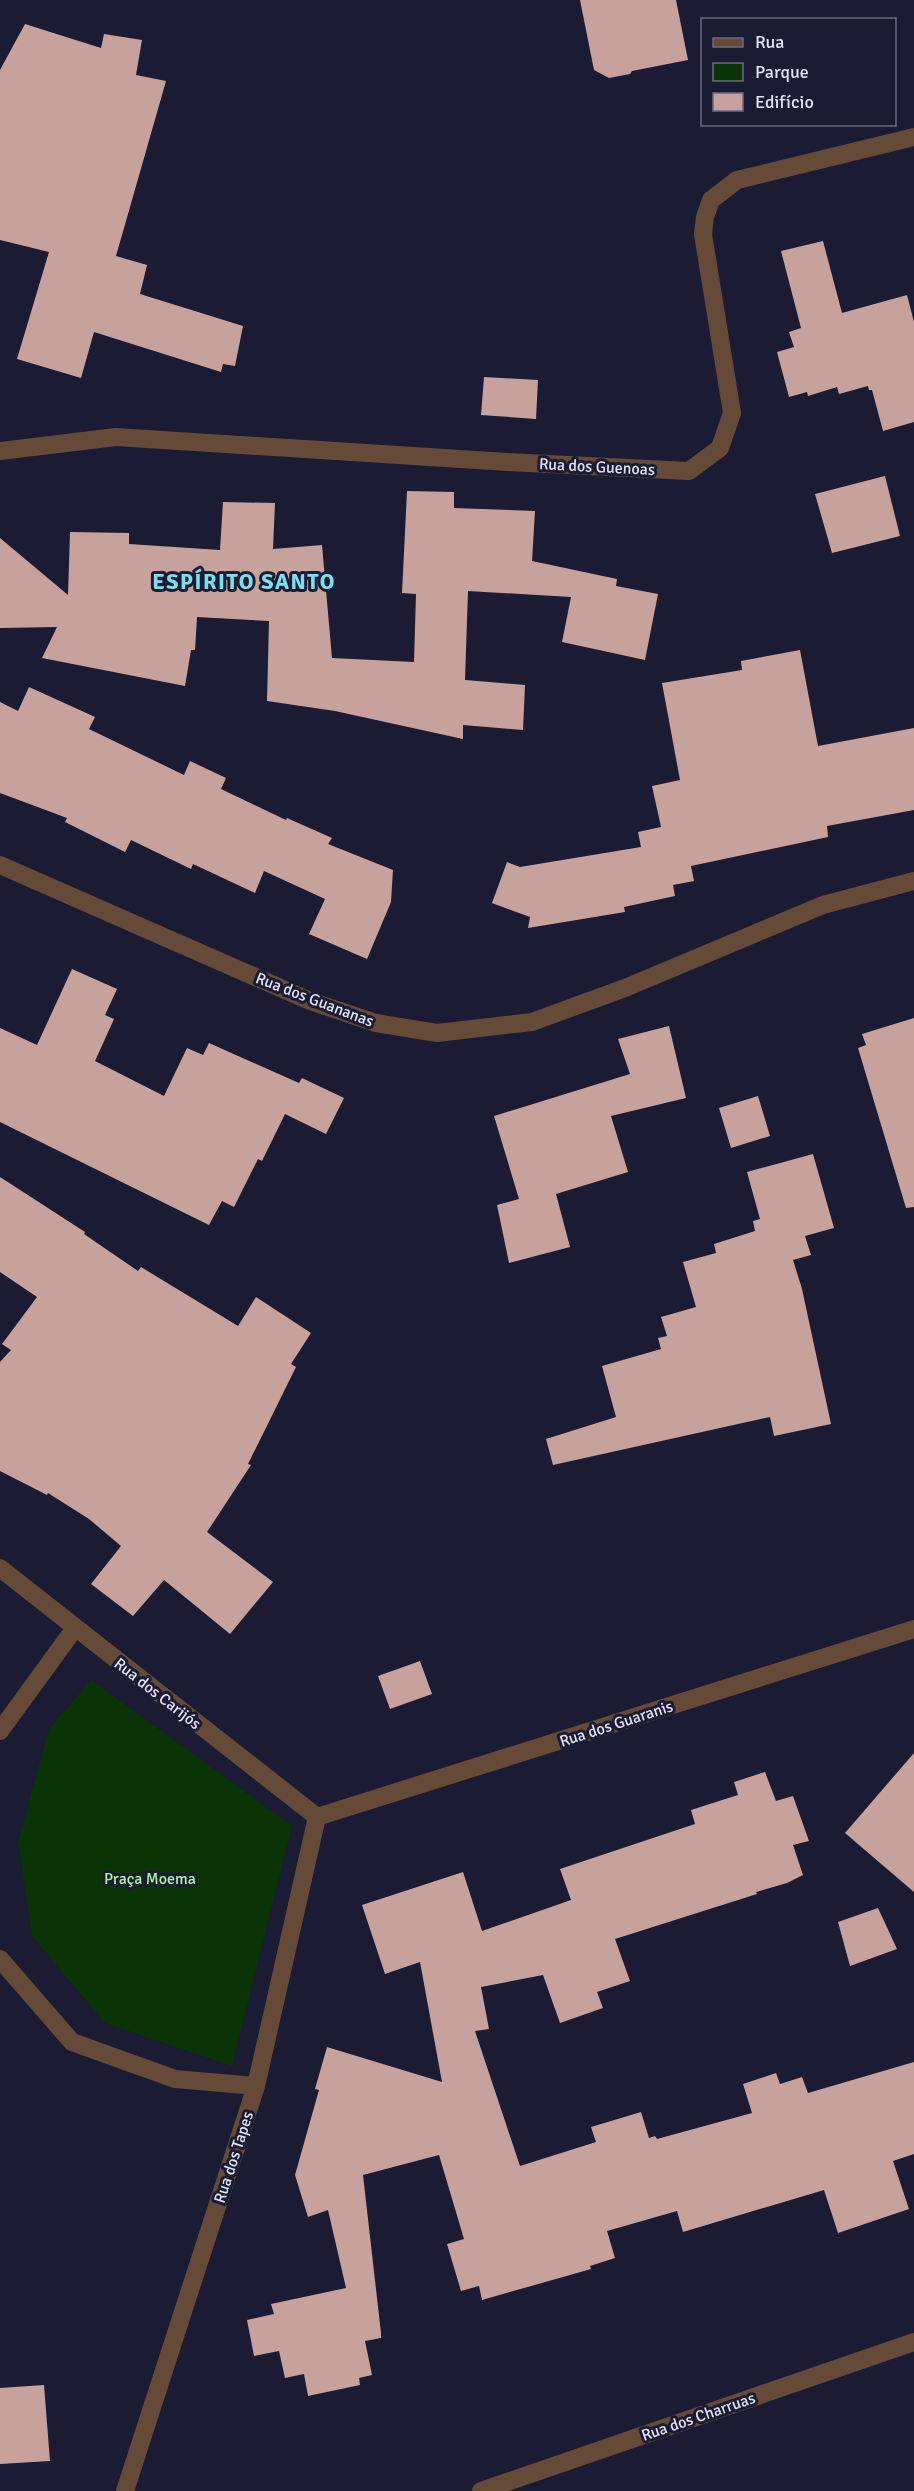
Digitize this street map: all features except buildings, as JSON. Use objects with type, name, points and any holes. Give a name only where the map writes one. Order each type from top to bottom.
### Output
[{"type":"street","name":"Rua dos Guenoas","points":[[0,451],[116,437],[688,471],[720,448],[732,413],[703,234],[705,217],[711,200],[737,180],[914,137]]},
{"type":"street","name":"Rua dos Guananas","points":[[0,865],[310,1000],[376,1023],[437,1033],[532,1022],[625,988],[823,905],[914,881]]},
{"type":"street","name":"Rua dos Carijós","points":[[0,1568],[317,1817]]},
{"type":"street","points":[[0,1731],[75,1628]]},
{"type":"street","name":"Rua dos Guaranis","points":[[317,1817],[914,1629]]},
{"type":"street","name":"Rua dos Tapes","points":[[125,2491],[256,2086],[317,1817]]},
{"type":"street","points":[[0,1959],[72,2042],[175,2079],[256,2086]]},
{"type":"street","name":"Rua dos Charruas","points":[[482,2491],[914,2342]]},
{"type":"green space","name":"Praça Moema","points":[[91,1680],[292,1826],[232,2066],[105,2023],[32,1936],[18,1842],[49,1729]]},
{"type":"district","name":"ESPÍRITO SANTO","points":[[244,581]]}]
